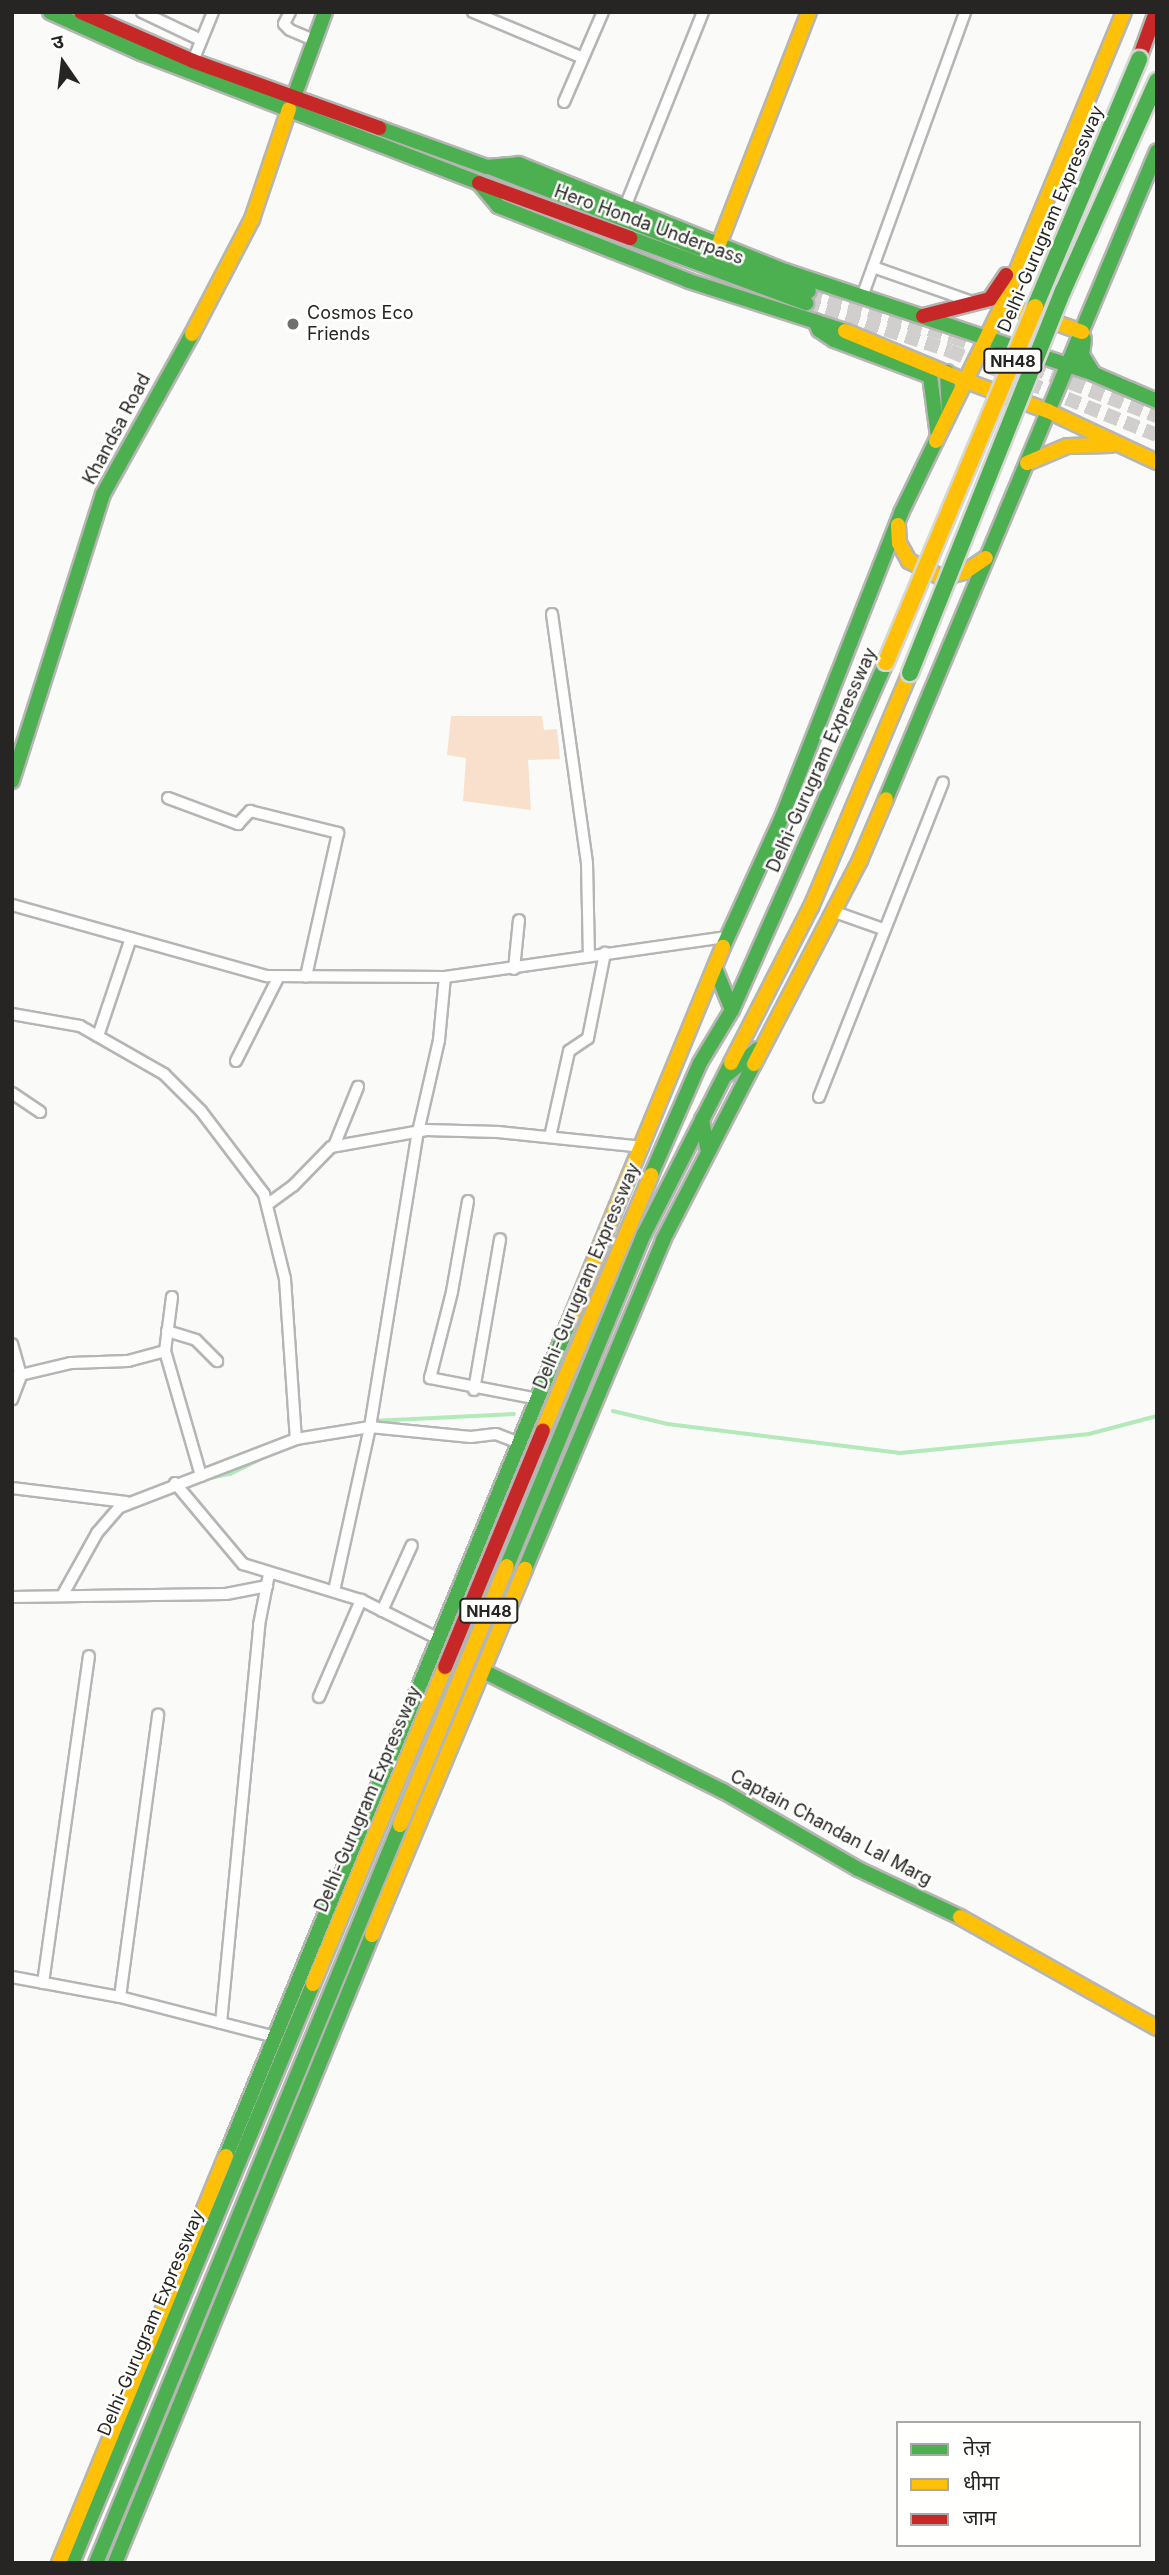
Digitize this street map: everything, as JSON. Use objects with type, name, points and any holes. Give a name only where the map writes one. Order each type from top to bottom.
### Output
[{"type":"main road","points":[[50,12],[292,102]]},
{"type":"main road","points":[[81,12],[131,42],[193,61],[292,102]]},
{"type":"main road","name":"Khandsa Road","points":[[12,781],[103,494],[231,264],[252,219],[325,12]]},
{"type":"main road","points":[[719,244],[809,12]]},
{"type":"main road","points":[[59,2563],[439,1639],[516,1473],[520,1443],[727,937],[782,817],[897,523],[989,337],[1125,12]]},
{"type":"main road","name":"Delhi-Gurugram Expressway","points":[[72,2563],[516,1473],[700,1063],[732,1010],[886,662],[1156,12]]},
{"type":"main road","name":"Delhi-Gurugram Expressway","points":[[96,2563],[644,1234],[811,907],[910,673],[1063,291],[1157,81]]},
{"type":"main road","name":"Hero Honda Underpass","points":[[292,102],[487,167],[808,297],[479,183],[292,102]]},
{"type":"main road","points":[[115,2563],[236,2270],[245,2237],[663,1240],[758,1049],[860,860],[1157,151]]},
{"type":"main road","points":[[1157,401],[1069,363],[862,297],[719,244],[519,164],[487,167],[479,183],[498,206],[689,281],[816,321],[1048,411],[1113,445],[1157,462]]},
{"type":"main road","points":[[922,317],[979,304],[1001,287],[1024,236],[1039,221]]},
{"type":"main road","points":[[1003,304],[1084,327]]},
{"type":"main road","points":[[816,321],[819,330],[834,340],[930,376],[938,441]]},
{"type":"main road","points":[[1084,327],[1082,355],[1094,374]]},
{"type":"main road","points":[[947,372],[949,414]]},
{"type":"main road","points":[[1027,463],[1067,446],[1113,445]]},
{"type":"main road","points":[[897,523],[899,543],[909,561],[942,578],[965,572],[986,558]]},
{"type":"main road","points":[[715,968],[732,1010]]},
{"type":"main road","points":[[723,1078],[758,1049]]},
{"type":"main road","points":[[702,1119],[707,1148]]},
{"type":"main road","name":"Captain Chandan Lal Marg","points":[[482,1671],[723,1791],[858,1869],[968,1921],[1157,2028]]},
{"type":"street","points":[[142,12],[201,40]]},
{"type":"street","points":[[193,61],[213,12]]},
{"type":"street","points":[[290,12],[284,24],[290,30],[314,40]]},
{"type":"street","points":[[473,12],[583,58]]},
{"type":"street","points":[[565,102],[603,12]]},
{"type":"street","points":[[625,207],[703,12]]},
{"type":"street","points":[[862,297],[965,12]]},
{"type":"street","points":[[873,267],[979,304]]},
{"type":"street","points":[[552,614],[587,863],[589,956]]},
{"type":"street","points":[[819,1097],[883,929],[943,783]]},
{"type":"street","points":[[169,798],[238,824],[250,811],[338,833],[306,976]]},
{"type":"street","points":[[12,905],[234,969],[279,976],[445,977],[727,937]]},
{"type":"street","points":[[832,911],[883,929]]},
{"type":"street","points":[[514,969],[519,920]]},
{"type":"street","points":[[98,1036],[131,938]]},
{"type":"street","points":[[550,1137],[569,1051],[588,1038],[605,953]]},
{"type":"street","points":[[236,1061],[279,976]]},
{"type":"street","points":[[334,1591],[370,1427],[418,1132],[439,1040],[445,977]]},
{"type":"street","points":[[12,1014],[80,1026],[155,1068],[186,1094],[268,1203],[285,1279],[296,1439]]},
{"type":"street","points":[[268,1203],[334,1146],[358,1087]]},
{"type":"street","points":[[12,1093],[40,1112]]},
{"type":"street","points":[[334,1146],[447,1129],[643,1147]]},
{"type":"street","points":[[468,1201],[452,1292],[429,1376],[434,1383],[538,1399]]},
{"type":"street","points":[[474,1390],[500,1238]]},
{"type":"street","points":[[172,1297],[165,1351],[201,1476]]},
{"type":"street","points":[[167,1331],[196,1339],[216,1361]]},
{"type":"street","points":[[12,1344],[17,1377],[12,1399]]},
{"type":"street","points":[[17,1377],[71,1363],[128,1361],[165,1351]]},
{"type":"street","points":[[62,1596],[97,1533],[127,1502],[296,1439],[370,1427],[474,1437],[496,1434],[520,1443]]},
{"type":"street","points":[[175,1483],[238,1560],[270,1574],[360,1600],[439,1639]]},
{"type":"street","points":[[12,1488],[127,1502]]},
{"type":"street","points":[[382,1611],[412,1545]]},
{"type":"street","points":[[221,2023],[259,1625],[270,1574]]},
{"type":"street","points":[[12,1597],[226,1594],[267,1586]]},
{"type":"street","points":[[319,1698],[360,1600]]},
{"type":"street","points":[[43,1983],[89,1656]]},
{"type":"street","points":[[120,1997],[158,1715]]},
{"type":"street","points":[[12,1977],[120,1997],[276,2036]]},
{"type":"shaded area","points":[[451,716],[542,716],[544,730],[557,729],[560,759],[528,760],[531,810],[463,801],[466,758],[447,755]]},
{"type":"waterway","points":[[613,1411],[668,1424],[900,1453],[1089,1434],[1157,1416]]},
{"type":"waterway","points":[[372,1421],[514,1414]]},
{"type":"waterway","points":[[201,1480],[230,1474],[275,1452]]},
{"type":"waterway","points":[[123,1499],[139,1495]]},
{"type":"tunnel","points":[[809,291],[953,337],[1157,416]]},
{"type":"tunnel","points":[[806,303],[950,351],[1157,435]]},
{"type":"traffic: fast","points":[[50,12],[141,53],[479,183],[498,206],[689,281],[845,331]]},
{"type":"traffic: fast","points":[[295,94],[325,12]]},
{"type":"traffic: fast","points":[[1035,307],[1139,59]]},
{"type":"traffic: fast","points":[[910,673],[1063,291],[1157,81]]},
{"type":"traffic: fast","points":[[379,128],[487,167],[519,164],[785,271],[1094,374]]},
{"type":"traffic: fast","points":[[886,799],[1157,151]]},
{"type":"traffic: fast","points":[[489,167],[809,291]]},
{"type":"traffic: fast","points":[[630,238],[806,303]]},
{"type":"traffic: fast","points":[[815,321],[819,330],[834,340],[930,376],[938,436]]},
{"type":"traffic: fast","points":[[12,781],[103,494],[192,334]]},
{"type":"traffic: fast","points":[[1084,339],[1082,355],[1094,374],[1157,401]]},
{"type":"traffic: fast","points":[[947,372],[949,413]]},
{"type":"traffic: fast","points":[[723,947],[782,817],[901,513],[936,441]]},
{"type":"traffic: fast","points":[[651,1175],[700,1063],[732,1010],[886,662]]},
{"type":"traffic: fast","points":[[715,968],[732,1010]]},
{"type":"traffic: fast","points":[[728,1074],[758,1049]]},
{"type":"traffic: fast","points":[[507,1566],[644,1234],[731,1063]]},
{"type":"traffic: fast","points":[[525,1569],[663,1240],[754,1064]]},
{"type":"traffic: fast","points":[[702,1119],[707,1148]]},
{"type":"traffic: fast","points":[[226,2156],[572,1315]]},
{"type":"traffic: fast","points":[[483,1671],[723,1791],[858,1869],[960,1917]]},
{"type":"traffic: fast","points":[[96,2563],[400,1825]]},
{"type":"traffic: fast","points":[[115,2563],[372,1935]]},
{"type":"traffic: fast","points":[[72,2563],[313,1984]]},
{"type":"traffic: slow","points":[[719,244],[809,12]]},
{"type":"traffic: slow","points":[[936,441],[1003,304],[1124,12]]},
{"type":"traffic: slow","points":[[192,334],[252,219],[289,109]]},
{"type":"traffic: slow","points":[[1003,304],[1082,332]]},
{"type":"traffic: slow","points":[[886,662],[1035,307]]},
{"type":"traffic: slow","points":[[845,331],[966,381]]},
{"type":"traffic: slow","points":[[966,381],[1048,411],[1157,462]]},
{"type":"traffic: slow","points":[[1027,463],[1067,446],[1111,445]]},
{"type":"traffic: slow","points":[[898,525],[899,543],[909,561],[942,578],[965,572],[986,558]]},
{"type":"traffic: slow","points":[[731,1063],[811,907],[910,673]]},
{"type":"traffic: slow","points":[[754,1064],[860,860],[886,799]]},
{"type":"traffic: slow","points":[[572,1315],[723,947]]},
{"type":"traffic: slow","points":[[543,1430],[651,1175]]},
{"type":"traffic: slow","points":[[400,1825],[507,1566]]},
{"type":"traffic: slow","points":[[372,1935],[525,1569]]},
{"type":"traffic: slow","points":[[313,1984],[445,1667]]},
{"type":"traffic: slow","points":[[960,1917],[1157,2028]]},
{"type":"traffic: slow","points":[[59,2563],[226,2156]]},
{"type":"traffic: jam","points":[[81,12],[193,61],[379,128]]},
{"type":"traffic: jam","points":[[1139,59],[1156,12]]},
{"type":"traffic: jam","points":[[479,183],[630,238]]},
{"type":"traffic: jam","points":[[923,316],[990,299],[1006,275]]},
{"type":"traffic: jam","points":[[445,1667],[543,1430]]},
{"type":"place","name":"Cosmos Eco Friends","points":[[293,324]]}]
